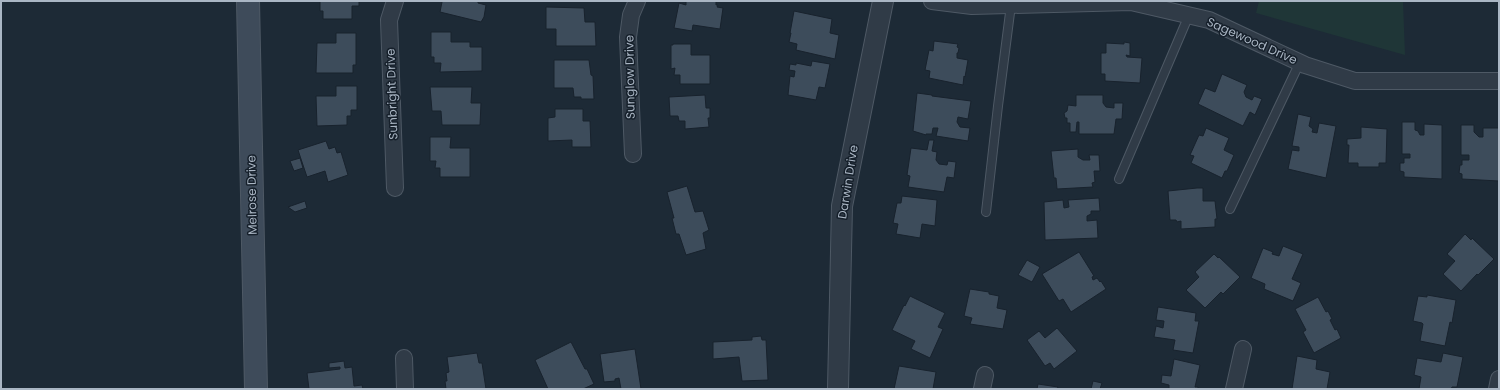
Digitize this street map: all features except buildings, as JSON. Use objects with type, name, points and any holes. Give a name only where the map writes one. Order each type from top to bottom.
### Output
[{"type":"main road","name":"Melrose Drive","points":[[248,1],[256,389]]},
{"type":"street","name":"Sunbright Drive","points":[[395,1],[389,20],[395,188]]},
{"type":"street","name":"Sunglow Drive","points":[[633,154],[628,37],[631,15],[637,1]]},
{"type":"street","name":"Darwin Drive","points":[[838,389],[842,206],[883,1]]},
{"type":"street","name":"Sagewood Drive","points":[[932,1],[972,6],[1131,2],[1209,20],[1300,62],[1355,81],[1499,81]]},
{"type":"street","points":[[1234,389],[1243,349]]},
{"type":"street","points":[[404,358],[405,389]]},
{"type":"street","points":[[1497,389],[1499,379]]},
{"type":"lane","points":[[986,212],[1011,5]]},
{"type":"lane","points":[[1119,179],[1189,16]]},
{"type":"lane","points":[[1230,209],[1300,62]]},
{"type":"green space","points":[[1259,1],[1403,1],[1405,55],[1256,13]]}]
